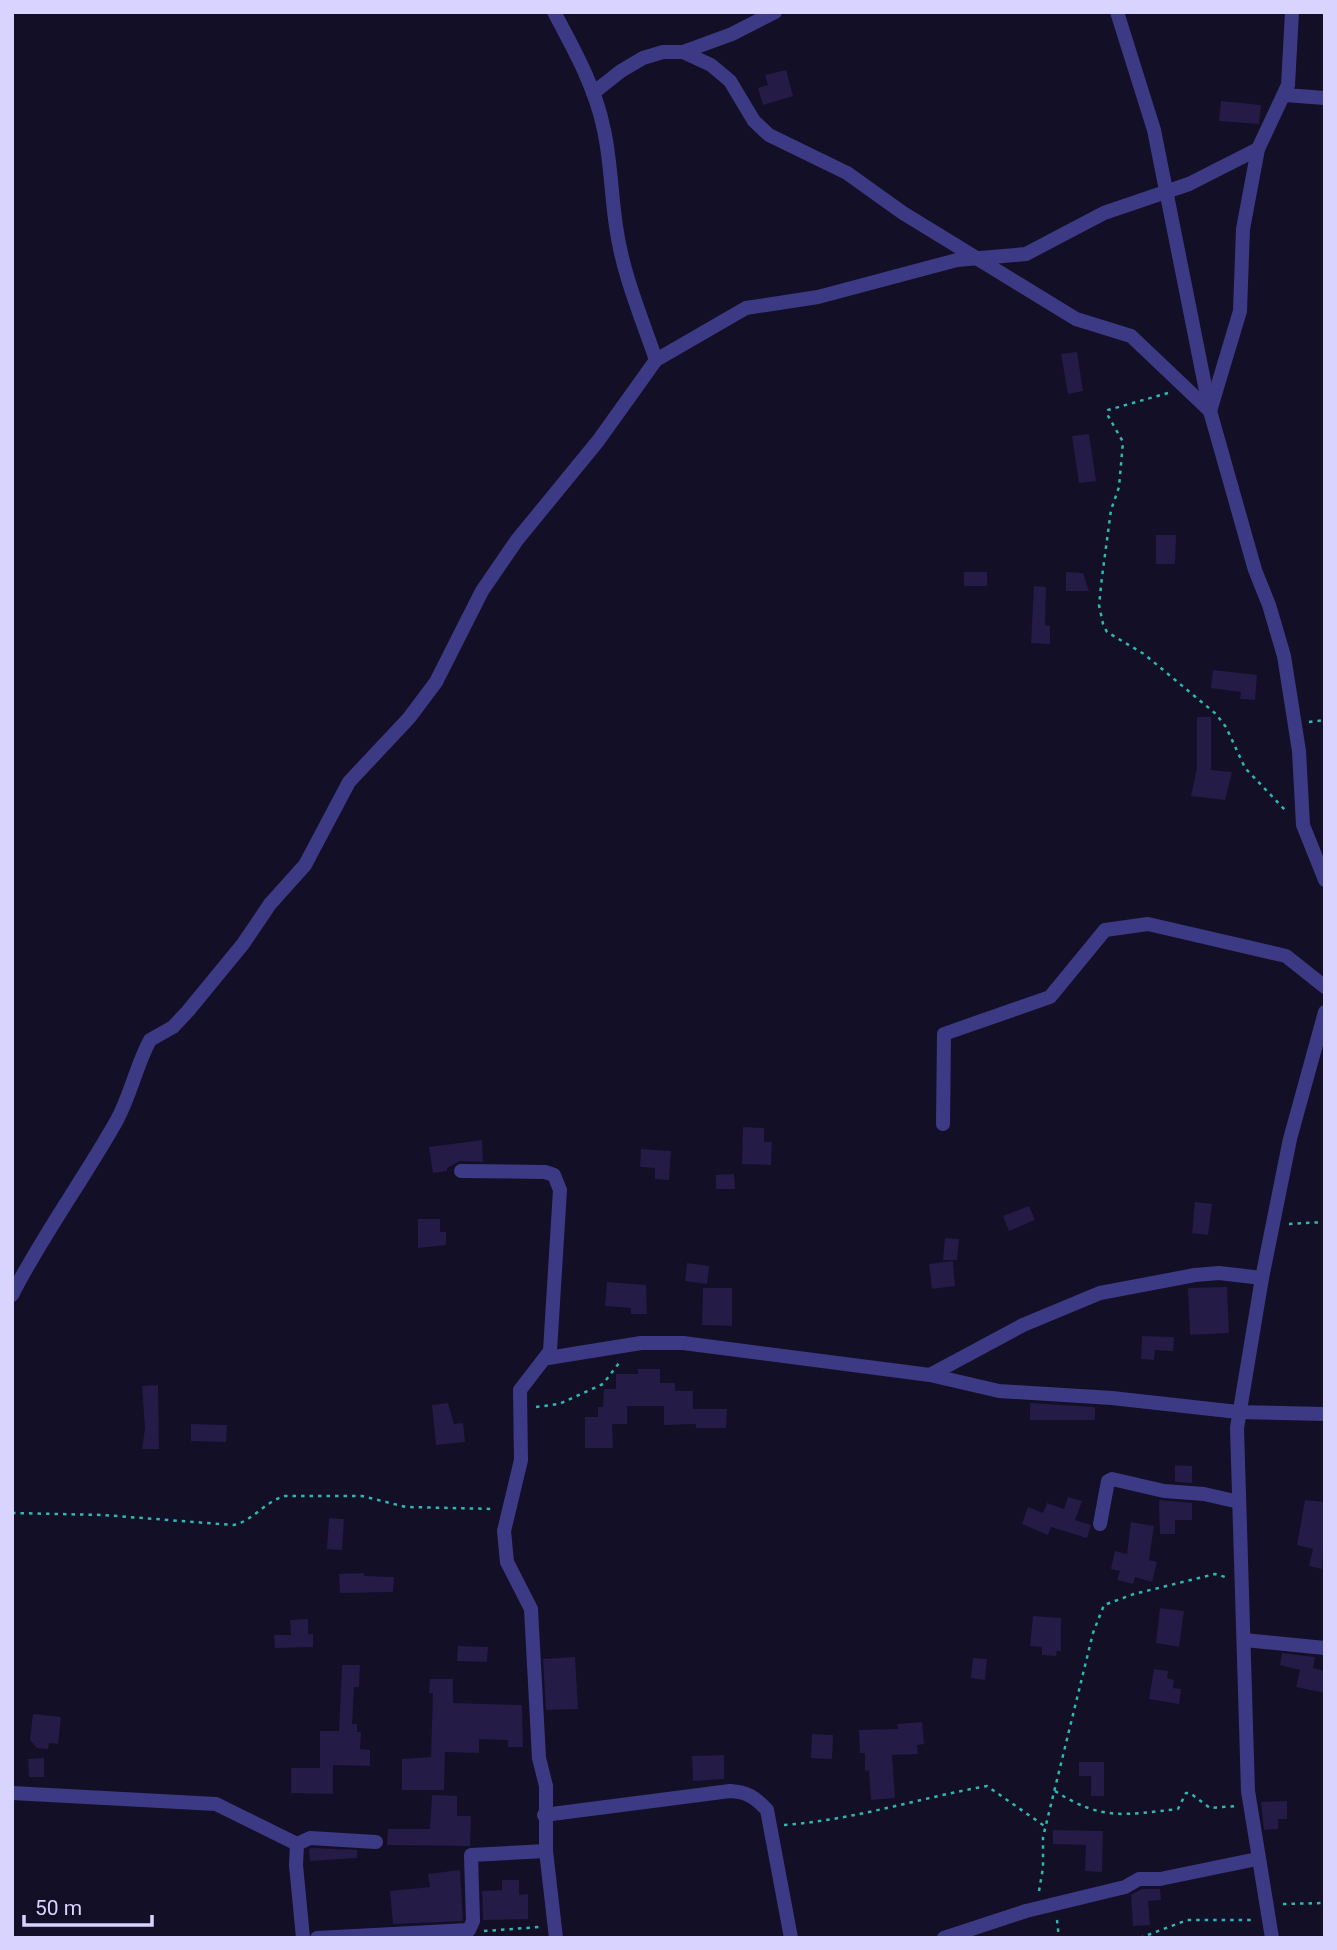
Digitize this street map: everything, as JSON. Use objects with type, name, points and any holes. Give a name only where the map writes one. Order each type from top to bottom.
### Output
[{"type":"street","points":[[554,12],[593,93],[604,129],[616,226],[626,271],[656,360]]},
{"type":"street","points":[[593,93],[643,58],[663,52],[682,52],[732,34],[775,12]]},
{"type":"street","points":[[1117,12],[1147,106],[1210,411],[1255,570],[1284,656],[1300,751],[1303,825],[1325,880]]},
{"type":"street","points":[[1210,411],[1240,311],[1243,229],[1258,149],[1272,115],[1285,95],[1292,12]]},
{"type":"street","points":[[682,52],[712,65],[730,81],[754,121],[769,135],[847,173],[903,213],[1076,320],[1131,336],[1210,411]]},
{"type":"street","points":[[1285,95],[1325,98]]},
{"type":"street","points":[[12,1295],[51,1223],[117,1121],[134,1085],[150,1040],[173,1027],[188,1011],[243,944],[270,904],[305,865],[349,782],[409,718],[436,682],[482,591],[517,540],[598,441],[656,360],[746,308],[818,297],[934,265],[1026,254],[1104,212],[1212,174],[1258,149]]},
{"type":"street","points":[[943,1124],[944,1034],[1050,997],[1105,930],[1147,924],[1286,956],[1325,987]]},
{"type":"street","points":[[1272,1938],[1250,1805],[1236,1448],[1238,1412],[1290,1139],[1325,1012]]},
{"type":"street","points":[[461,1171],[545,1172],[558,1180],[559,1236],[548,1358]]},
{"type":"street","points":[[930,1375],[1023,1325],[1100,1293],[1195,1275],[1219,1273],[1262,1278]]},
{"type":"street","points":[[556,1937],[546,1852],[545,1786],[539,1758],[531,1609],[505,1556],[504,1531],[520,1460],[523,1383],[548,1358],[641,1343],[695,1344],[930,1375],[999,1391],[1112,1398],[1238,1412],[1325,1414]]},
{"type":"street","points":[[1100,1524],[1108,1481],[1112,1479],[1164,1491],[1204,1494],[1238,1502]]},
{"type":"street","points":[[1244,1640],[1325,1648]]},
{"type":"street","points":[[544,1815],[730,1791],[743,1792],[757,1798],[767,1810],[791,1938]]},
{"type":"street","points":[[12,1793],[216,1804],[297,1844]]},
{"type":"street","points":[[297,1844],[310,1838],[376,1842]]},
{"type":"street","points":[[297,1844],[296,1865],[303,1938]]},
{"type":"street","points":[[317,1938],[469,1930],[473,1921],[471,1855],[546,1852]]},
{"type":"street","points":[[944,1938],[1035,1908],[1125,1887],[1139,1879],[1160,1879],[1257,1859]]},
{"type":"path","points":[[1190,393],[1164,393],[1108,410],[1107,418],[1123,442],[1119,487],[1111,510],[1111,532],[1102,577],[1100,606],[1103,624],[1107,632],[1144,654],[1216,714],[1245,768],[1303,825]]},
{"type":"path","points":[[1272,1227],[1298,1222],[1325,1222]]},
{"type":"path","points":[[520,1414],[542,1405],[559,1404],[603,1384],[616,1371],[623,1347]]},
{"type":"path","points":[[12,1513],[233,1525],[241,1524],[274,1499],[285,1496],[362,1496],[406,1507],[509,1510]]},
{"type":"path","points":[[1035,1908],[1043,1868],[1046,1827],[1093,1633],[1104,1605],[1134,1594],[1215,1574],[1231,1578],[1242,1588]]},
{"type":"path","points":[[770,1826],[825,1822],[987,1786],[1046,1827]]},
{"type":"path","points":[[1055,1791],[1082,1808],[1105,1813],[1134,1814],[1178,1810],[1182,1798],[1190,1793],[1210,1808],[1250,1805]]},
{"type":"path","points":[[1140,1938],[1187,1920],[1325,1903]]},
{"type":"path","points":[[469,1930],[549,1927],[556,1937]]},
{"type":"building","points":[[786,70],[793,96],[763,105],[758,88],[768,85],[765,75]]},
{"type":"building","points":[[1221,101],[1261,105],[1259,124],[1219,121]]},
{"type":"building","points":[[1077,352],[1083,391],[1068,394],[1061,354]]},
{"type":"building","points":[[1089,434],[1096,481],[1079,483],[1072,436]]},
{"type":"building","points":[[1156,535],[1176,535],[1175,564],[1156,564]]},
{"type":"building","points":[[964,572],[987,572],[987,586],[964,586]]},
{"type":"building","points":[[1066,572],[1083,573],[1089,591],[1066,591]]},
{"type":"building","points":[[1034,586],[1046,587],[1045,625],[1050,626],[1050,644],[1031,643]]},
{"type":"building","points":[[1213,670],[1257,675],[1255,700],[1240,699],[1241,692],[1211,688]]},
{"type":"building","points":[[1197,717],[1211,717],[1211,770],[1232,772],[1225,800],[1191,796],[1197,768]]},
{"type":"building","points":[[743,1127],[764,1128],[764,1142],[772,1142],[771,1165],[742,1164]]},
{"type":"building","points":[[482,1140],[483,1162],[460,1161],[447,1168],[447,1171],[433,1173],[429,1147]]},
{"type":"building","points":[[641,1149],[671,1151],[669,1180],[655,1179],[655,1168],[640,1167]]},
{"type":"building","points":[[734,1174],[735,1189],[716,1189],[716,1175]]},
{"type":"building","points":[[1195,1202],[1212,1204],[1208,1235],[1192,1233]]},
{"type":"building","points":[[1029,1206],[1035,1220],[1009,1231],[1003,1216]]},
{"type":"building","points":[[418,1219],[440,1219],[440,1232],[446,1232],[446,1245],[418,1248]]},
{"type":"building","points":[[945,1238],[959,1239],[957,1260],[943,1260]]},
{"type":"building","points":[[953,1261],[955,1286],[932,1289],[929,1264]]},
{"type":"building","points":[[687,1263],[709,1266],[707,1284],[685,1281]]},
{"type":"building","points":[[607,1282],[646,1285],[647,1314],[631,1314],[631,1308],[605,1306]]},
{"type":"building","points":[[1227,1287],[1229,1333],[1190,1335],[1188,1288]]},
{"type":"building","points":[[703,1288],[732,1288],[732,1326],[702,1325]]},
{"type":"building","points":[[1142,1336],[1174,1337],[1173,1351],[1155,1350],[1154,1360],[1141,1359]]},
{"type":"building","points":[[638,1369],[660,1369],[660,1383],[675,1383],[675,1391],[693,1391],[693,1409],[727,1409],[726,1428],[696,1428],[696,1424],[664,1425],[664,1406],[627,1406],[627,1424],[612,1424],[613,1448],[585,1448],[585,1417],[598,1417],[598,1407],[603,1407],[604,1389],[616,1389],[616,1374],[638,1374]]},
{"type":"building","points":[[158,1385],[159,1449],[142,1449],[145,1428],[142,1386]]},
{"type":"building","points":[[448,1403],[454,1424],[463,1423],[465,1442],[436,1445],[432,1405]]},
{"type":"building","points":[[1030,1403],[1095,1407],[1095,1420],[1030,1420]]},
{"type":"building","points":[[191,1424],[227,1425],[226,1442],[191,1441]]},
{"type":"building","points":[[1175,1465],[1192,1466],[1192,1483],[1175,1482]]},
{"type":"building","points":[[1068,1497],[1082,1501],[1075,1520],[1091,1525],[1087,1538],[1051,1527],[1048,1535],[1022,1524],[1028,1507],[1043,1513],[1047,1503],[1064,1509]]},
{"type":"building","points":[[1159,1500],[1192,1503],[1192,1520],[1175,1520],[1175,1534],[1160,1534]]},
{"type":"building","points":[[1305,1500],[1325,1502],[1322,1569],[1309,1566],[1313,1549],[1297,1545]]},
{"type":"building","points":[[329,1518],[344,1519],[342,1550],[327,1549]]},
{"type":"building","points":[[1131,1522],[1154,1526],[1149,1560],[1157,1562],[1152,1582],[1135,1577],[1133,1584],[1117,1580],[1120,1571],[1111,1569],[1115,1551],[1127,1554]]},
{"type":"building","points":[[364,1573],[364,1576],[394,1577],[393,1592],[340,1593],[339,1574]]},
{"type":"building","points":[[1160,1608],[1184,1611],[1179,1647],[1156,1643]]},
{"type":"building","points":[[1033,1616],[1061,1618],[1061,1651],[1057,1651],[1056,1656],[1042,1655],[1042,1647],[1030,1646]]},
{"type":"building","points":[[308,1619],[308,1634],[313,1634],[313,1647],[275,1648],[274,1635],[291,1635],[290,1620]]},
{"type":"building","points":[[458,1646],[488,1647],[487,1662],[457,1661]]},
{"type":"building","points":[[1282,1653],[1315,1657],[1313,1668],[1325,1671],[1325,1693],[1296,1687],[1300,1670],[1280,1665]]},
{"type":"building","points":[[575,1657],[578,1709],[546,1710],[543,1659]]},
{"type":"building","points":[[973,1658],[987,1659],[985,1680],[971,1678]]},
{"type":"building","points":[[342,1665],[360,1665],[359,1687],[354,1687],[352,1724],[357,1724],[357,1732],[361,1732],[360,1749],[370,1750],[370,1766],[333,1765],[333,1794],[291,1793],[291,1768],[320,1768],[320,1731],[339,1731]]},
{"type":"building","points":[[1154,1669],[1168,1671],[1167,1678],[1174,1680],[1173,1688],[1181,1689],[1179,1704],[1149,1699]]},
{"type":"building","points":[[430,1679],[453,1679],[453,1703],[522,1705],[523,1747],[508,1747],[508,1740],[479,1739],[479,1753],[445,1752],[444,1790],[402,1790],[402,1759],[431,1757],[433,1693],[429,1693]]},
{"type":"building","points":[[33,1714],[61,1717],[58,1744],[49,1743],[48,1749],[37,1748],[30,1740]]},
{"type":"building","points":[[922,1722],[924,1744],[917,1745],[918,1754],[892,1755],[895,1798],[871,1800],[869,1770],[865,1771],[865,1753],[860,1753],[859,1730],[898,1729],[897,1724]]},
{"type":"building","points":[[812,1734],[833,1735],[832,1759],[811,1758]]},
{"type":"building","points":[[724,1755],[724,1779],[693,1781],[692,1756]]},
{"type":"building","points":[[44,1758],[44,1777],[29,1777],[28,1759]]},
{"type":"building","points":[[1079,1762],[1104,1762],[1104,1796],[1091,1796],[1091,1776],[1079,1776]]},
{"type":"building","points":[[432,1795],[457,1796],[457,1816],[471,1816],[470,1846],[387,1845],[388,1829],[430,1829]]},
{"type":"building","points":[[1287,1801],[1287,1819],[1278,1819],[1278,1829],[1264,1830],[1261,1802]]},
{"type":"building","points":[[1053,1830],[1103,1831],[1102,1872],[1085,1871],[1086,1845],[1053,1844]]},
{"type":"building","points":[[309,1849],[357,1850],[357,1858],[310,1861]]},
{"type":"building","points":[[460,1870],[463,1921],[393,1924],[390,1891],[430,1887],[428,1874]]},
{"type":"building","points":[[502,1880],[519,1880],[519,1895],[528,1894],[528,1919],[483,1920],[482,1891],[502,1890]]},
{"type":"building","points":[[1142,1889],[1160,1889],[1161,1900],[1148,1901],[1150,1925],[1133,1926],[1131,1895]]}]
